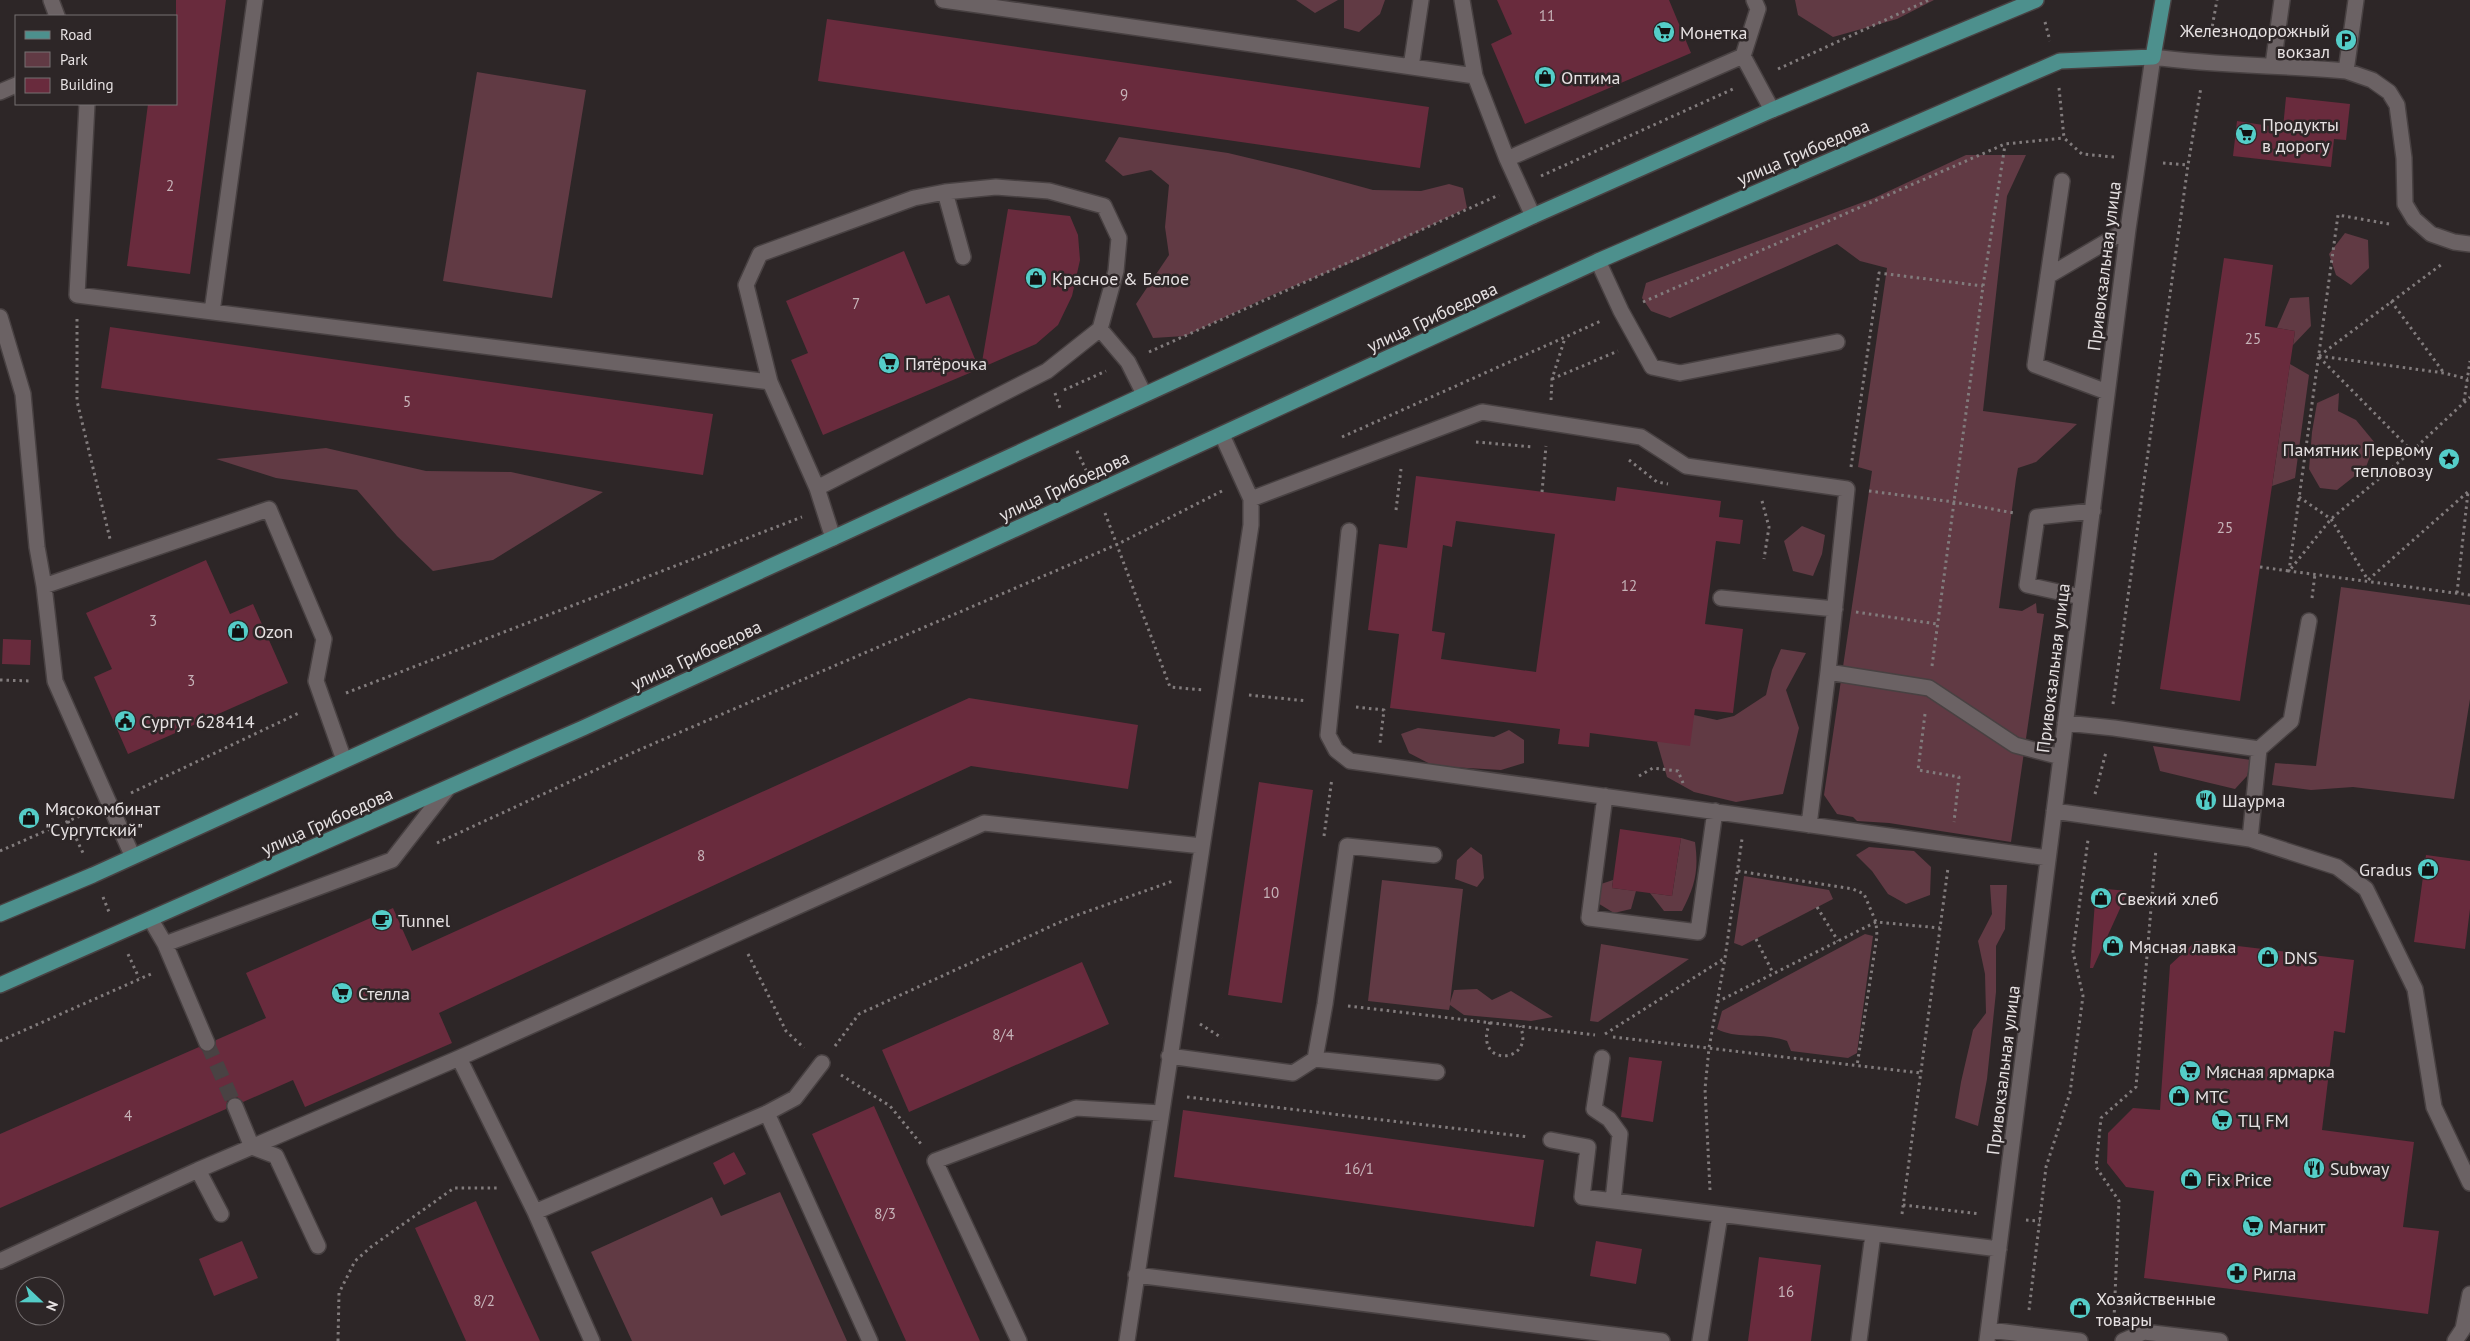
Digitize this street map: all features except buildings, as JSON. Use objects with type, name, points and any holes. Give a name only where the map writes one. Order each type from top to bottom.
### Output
[{"type":"main road","points":[[0,914],[93,875],[833,538],[1533,216],[1772,110],[2036,0]]},
{"type":"main road","name":"Привокзальная улица","points":[[2153,57],[2163,0]]},
{"type":"main road","name":"улица Грибоедова","points":[[0,985],[448,788],[1222,435],[1598,261],[2060,61],[2153,57]]},
{"type":"street","points":[[51,0],[57,15]]},
{"type":"street","points":[[212,312],[255,0]]},
{"type":"street","points":[[943,0],[1475,76]]},
{"type":"street","points":[[1411,67],[1421,0]]},
{"type":"street","points":[[1462,0],[1475,76],[1507,160],[1533,216]]},
{"type":"street","points":[[1754,0],[1758,10],[1743,56],[1772,110]]},
{"type":"street","points":[[2273,65],[2282,0]]},
{"type":"street","points":[[2346,70],[2356,0]]},
{"type":"street","points":[[1507,160],[1743,56]]},
{"type":"street","points":[[2153,57],[2205,64],[2273,65],[2346,70],[2372,80],[2389,92],[2398,105],[2404,158],[2404,204],[2414,219],[2431,234],[2454,242],[2470,244]]},
{"type":"street","name":"Привокзальная улица","points":[[1988,1336],[2128,229],[2153,57]]},
{"type":"street","points":[[0,92],[15,85]]},
{"type":"street","points":[[87,105],[77,295],[770,382]]},
{"type":"street","points":[[2062,181],[2035,365],[2107,392]]},
{"type":"street","points":[[817,488],[1047,371],[1100,329],[1116,271],[1119,238],[1104,206],[1049,191],[996,187],[945,192],[914,198],[760,254],[746,285],[770,382],[817,488],[833,538]]},
{"type":"street","points":[[945,192],[963,257]]},
{"type":"street","points":[[2048,276],[2128,229]]},
{"type":"street","points":[[1598,261],[1621,311],[1652,367],[1680,373],[1837,342]]},
{"type":"street","points":[[0,317],[23,394],[37,547],[44,586],[55,681],[132,856]]},
{"type":"street","points":[[1100,329],[1128,362],[1144,394]]},
{"type":"street","points":[[1251,499],[1482,412],[1641,437],[1686,466],[1848,489],[1809,825]]},
{"type":"street","points":[[1127,1341],[1224,692],[1251,525],[1251,499],[1222,435]]},
{"type":"street","points":[[44,586],[269,509],[324,639],[316,681],[344,760]]},
{"type":"street","points":[[2081,597],[2028,585],[2037,517],[2093,511]]},
{"type":"street","points":[[1349,531],[1328,735],[1336,750],[1350,762],[2048,858]]},
{"type":"street","points":[[1721,598],[1835,609]]},
{"type":"street","points":[[2250,839],[2259,750],[2292,721],[2308,621]]},
{"type":"street","points":[[1828,672],[1929,688],[2015,744],[2061,757]]},
{"type":"street","points":[[2065,723],[2114,728],[2259,750]]},
{"type":"street","points":[[165,944],[392,860],[448,788]]},
{"type":"street","points":[[1605,796],[1590,918],[1698,932],[1715,811]]},
{"type":"street","points":[[2054,811],[2250,839],[2337,867],[2366,889],[2415,989],[2434,1107],[2470,1183]]},
{"type":"street","points":[[0,1261],[198,1170],[459,1058],[984,823],[1202,846]]},
{"type":"street","points":[[1315,1059],[1326,1004],[1347,846],[1434,855]]},
{"type":"street","points":[[151,920],[165,944],[207,1043]]},
{"type":"street","points":[[1170,1056],[1293,1072],[1315,1059],[1438,1072]]},
{"type":"street","points":[[459,1058],[535,1212],[592,1341]]},
{"type":"street","points":[[1602,1058],[1594,1109],[1609,1119],[1620,1134],[1613,1201]]},
{"type":"street","points":[[535,1212],[767,1113],[795,1098],[822,1063]]},
{"type":"street","points":[[235,1106],[252,1147],[276,1156],[318,1246]]},
{"type":"street","points":[[1019,1341],[935,1161],[1076,1108],[1161,1113]]},
{"type":"street","points":[[767,1113],[870,1341]]},
{"type":"street","points":[[1551,1140],[1588,1147],[1582,1197],[1999,1249]]},
{"type":"street","points":[[198,1170],[221,1214]]},
{"type":"street","points":[[1700,1341],[1716,1214]]},
{"type":"street","points":[[1859,1341],[1874,1234]]},
{"type":"street","points":[[1136,1274],[1662,1341]]},
{"type":"street","points":[[2455,1341],[2463,1328],[2470,1294]]},
{"type":"street","points":[[2123,1341],[2144,1332],[2220,1341]]},
{"type":"street","points":[[1988,1336],[2026,1335],[2074,1341]]},
{"type":"path","points":[[2026,1335],[2046,1167],[2070,1093],[2083,996],[2073,952],[2090,816],[2101,765],[2114,728],[2113,701],[2188,165],[2217,0]]},
{"type":"path","points":[[1333,440],[1566,338],[1621,311],[2006,144],[2064,138]]},
{"type":"path","points":[[1899,1237],[1960,777],[1918,770],[1983,286],[2006,144]]},
{"type":"path","points":[[2289,571],[2338,215],[2395,225]]},
{"type":"path","points":[[2318,356],[2446,261]]},
{"type":"path","points":[[1983,286],[1879,273],[1848,489],[1954,502],[2037,517]]},
{"type":"path","points":[[77,295],[77,401],[116,562]]},
{"type":"path","points":[[2391,301],[2444,373]]},
{"type":"path","points":[[1550,405],[1552,379],[1566,338]]},
{"type":"path","points":[[1552,379],[1638,343]]},
{"type":"path","points":[[2318,356],[2444,373],[2468,379]]},
{"type":"path","points":[[2318,356],[2412,452]]},
{"type":"path","points":[[2464,402],[2470,361]]},
{"type":"path","points":[[1047,371],[1066,430],[1096,491],[1118,544],[1170,687],[1384,710],[1379,752]]},
{"type":"path","points":[[2289,571],[2331,519],[2412,452],[2470,397]]},
{"type":"path","points":[[1469,444],[1478,441],[1556,449]]},
{"type":"path","points":[[1624,457],[1657,482],[1676,485]]},
{"type":"path","points":[[1396,510],[1401,467]]},
{"type":"path","points":[[434,844],[641,749],[1118,544],[1244,480]]},
{"type":"path","points":[[2368,580],[2469,491]]},
{"type":"path","points":[[2458,593],[2469,491]]},
{"type":"path","points":[[1761,497],[1769,527],[1764,559]]},
{"type":"path","points":[[2299,497],[2331,519],[2368,580]]},
{"type":"path","points":[[2260,567],[2470,595]]},
{"type":"path","points":[[1835,609],[1938,624]]},
{"type":"path","points":[[0,680],[55,681]]},
{"type":"path","points":[[1324,837],[1336,750]]},
{"type":"path","points":[[1632,780],[1654,768],[1678,771],[1686,788]]},
{"type":"path","points":[[1716,1214],[1706,1089],[1709,1048],[1725,958],[1746,816]]},
{"type":"path","points":[[68,821],[139,978]]},
{"type":"path","points":[[2114,1322],[2119,1201],[2096,1167],[2101,1118],[2136,1087],[2158,826]]},
{"type":"path","points":[[1738,871],[1853,888],[1864,894],[1876,922],[1877,936],[1857,1066]]},
{"type":"path","points":[[822,1063],[859,1014],[1069,918],[1197,873]]},
{"type":"path","points":[[1817,907],[1838,941]]},
{"type":"path","points":[[1717,1002],[1876,922],[1940,928]]},
{"type":"path","points":[[1756,939],[1773,973]]},
{"type":"path","points":[[1602,1036],[1725,958]]},
{"type":"path","points":[[0,1041],[174,964]]},
{"type":"path","points":[[1176,1009],[1225,1039]]},
{"type":"path","points":[[1490,1022],[1485,1041],[1489,1049],[1495,1054],[1504,1057],[1520,1050],[1524,1043],[1524,1034],[1520,1026]]},
{"type":"path","points":[[1164,1094],[1551,1140]]},
{"type":"path","points":[[338,1341],[339,1293],[355,1261],[371,1247],[454,1188],[523,1188]]},
{"type":"path","points":[[1904,1205],[2040,1221]]},
{"type":"green space","points":[[1296,0],[1338,0],[1315,13]]},
{"type":"green space","points":[[1344,0],[1385,0],[1380,14],[1359,32],[1344,28]]},
{"type":"green space","points":[[1795,0],[1934,0],[1897,19],[1833,37],[1798,15]]},
{"type":"green space","points":[[477,72],[586,90],[552,298],[443,281]]},
{"type":"green space","points":[[1119,137],[1228,153],[1373,190],[1421,191],[1449,184],[1463,188],[1467,208],[1374,253],[1270,296],[1185,336],[1153,338],[1136,304],[1169,255],[1165,227],[1169,185],[1151,170],[1123,176],[1105,161]]},
{"type":"green space","points":[[1966,155],[2026,155],[2007,196],[1983,411],[2077,424],[2036,462],[2018,468],[2016,479],[1999,608],[2022,611],[2036,603],[2037,613],[2044,614],[2011,842],[1889,823],[1857,821],[1853,817],[1837,814],[1824,795],[1872,471],[1858,467],[1887,268],[1860,261],[1837,244],[1670,318],[1651,311],[1642,298],[1646,283],[1874,198]]},
{"type":"green space","points":[[2345,233],[2368,240],[2369,268],[2351,285],[2336,275],[2329,254]]},
{"type":"green space","points":[[2309,297],[2311,326],[2293,345],[2295,331],[2277,328],[2290,298]]},
{"type":"green space","points":[[2290,364],[2309,375],[2295,478],[2272,486]]},
{"type":"green space","points":[[2339,393],[2338,411],[2356,420],[2375,443],[2366,467],[2337,490],[2320,488],[2309,469],[2317,403]]},
{"type":"green space","points":[[326,448],[426,471],[511,472],[603,492],[493,560],[433,571],[397,536],[357,490],[276,478],[216,459]]},
{"type":"green space","points":[[1802,526],[1825,535],[1822,554],[1813,576],[1793,571],[1784,541]]},
{"type":"green space","points":[[2341,587],[2470,605],[2470,699],[2454,799],[2353,787],[2311,790],[2272,785],[2275,763],[2316,766]]},
{"type":"green space","points":[[1781,649],[1806,653],[1786,690],[1799,728],[1783,794],[1736,802],[1694,792],[1667,777],[1657,742],[1694,715],[1717,720],[1734,716],[1766,695],[1772,670]]},
{"type":"green space","points":[[1418,728],[1494,737],[1509,730],[1524,740],[1524,763],[1501,770],[1434,766],[1409,753],[1401,734]]},
{"type":"green space","points":[[2153,746],[2251,760],[2247,776],[2235,789],[2160,771]]},
{"type":"green space","points":[[1681,838],[1695,842],[1695,878],[1682,911],[1664,911],[1650,893],[1672,896]]},
{"type":"green space","points":[[1471,847],[1482,855],[1484,878],[1477,887],[1455,879],[1457,860]]},
{"type":"green space","points":[[1869,847],[1914,851],[1931,867],[1930,895],[1906,904],[1888,894],[1872,871],[1856,855]]},
{"type":"green space","points":[[1744,876],[1829,890],[1833,899],[1742,946],[1734,943]]},
{"type":"green space","points":[[1382,880],[1463,889],[1450,1003],[1454,990],[1477,989],[1492,1000],[1511,991],[1553,1017],[1531,1021],[1464,1015],[1450,1005],[1449,1010],[1368,1001]]},
{"type":"green space","points":[[1613,880],[1612,888],[1636,891],[1631,909],[1614,913],[1596,902],[1598,885]]},
{"type":"green space","points":[[1990,885],[2007,885],[2005,929],[1996,946],[1996,992],[1987,1079],[1978,1126],[1955,1118],[1973,1030],[1986,1013],[1985,974],[1978,941],[1992,914]]},
{"type":"green space","points":[[1865,934],[1873,936],[1857,1053],[1848,1058],[1791,1051],[1787,1041],[1778,1038],[1733,1034],[1717,1029],[1722,1011]]},
{"type":"green space","points":[[1601,944],[1689,959],[1598,1022],[1590,1021]]},
{"type":"green space","points":[[780,1192],[847,1341],[632,1341],[591,1252],[712,1197],[721,1216]]},
{"type":"tunnel","points":[[207,1043],[235,1106]]},
{"type":"place","name":"Монетка","points":[[1664,32]]},
{"type":"place","name":"Железнодорожный вокзал","points":[[2346,40]]},
{"type":"place","name":"Оптима","points":[[1545,77]]},
{"type":"place","name":"Продукты в дорогу","points":[[2246,134]]},
{"type":"place","name":"Красное & Белое","points":[[1036,278]]},
{"type":"place","name":"Пятёрочка","points":[[889,363]]},
{"type":"place","name":"Памятник Первому тепловозу","points":[[2449,459]]},
{"type":"place","name":"Ozon","points":[[238,631]]},
{"type":"place","name":"Сургут 628414","points":[[125,721]]},
{"type":"place","name":"Шаурма","points":[[2206,800]]},
{"type":"place","name":"Мясокомбинат \"Сургутский\"","points":[[29,818]]},
{"type":"place","name":"Gradus","points":[[2428,869]]},
{"type":"place","name":"Свежий хлеб","points":[[2101,898]]},
{"type":"place","name":"Tunnel","points":[[382,920]]},
{"type":"place","name":"Мясная лавка","points":[[2113,946]]},
{"type":"place","name":"DNS","points":[[2268,957]]},
{"type":"place","name":"Стелла","points":[[342,993]]},
{"type":"place","name":"Мясная ярмарка","points":[[2190,1071]]},
{"type":"place","name":"МТС","points":[[2179,1096]]},
{"type":"place","name":"ТЦ FM","points":[[2222,1120]]},
{"type":"place","name":"Subway","points":[[2314,1168]]},
{"type":"place","name":"Fix Price","points":[[2191,1179]]},
{"type":"place","name":"Магнит","points":[[2253,1226]]},
{"type":"place","name":"Ригла","points":[[2237,1273]]},
{"type":"place","name":"Хозяйственные товары","points":[[2080,1308]]}]
